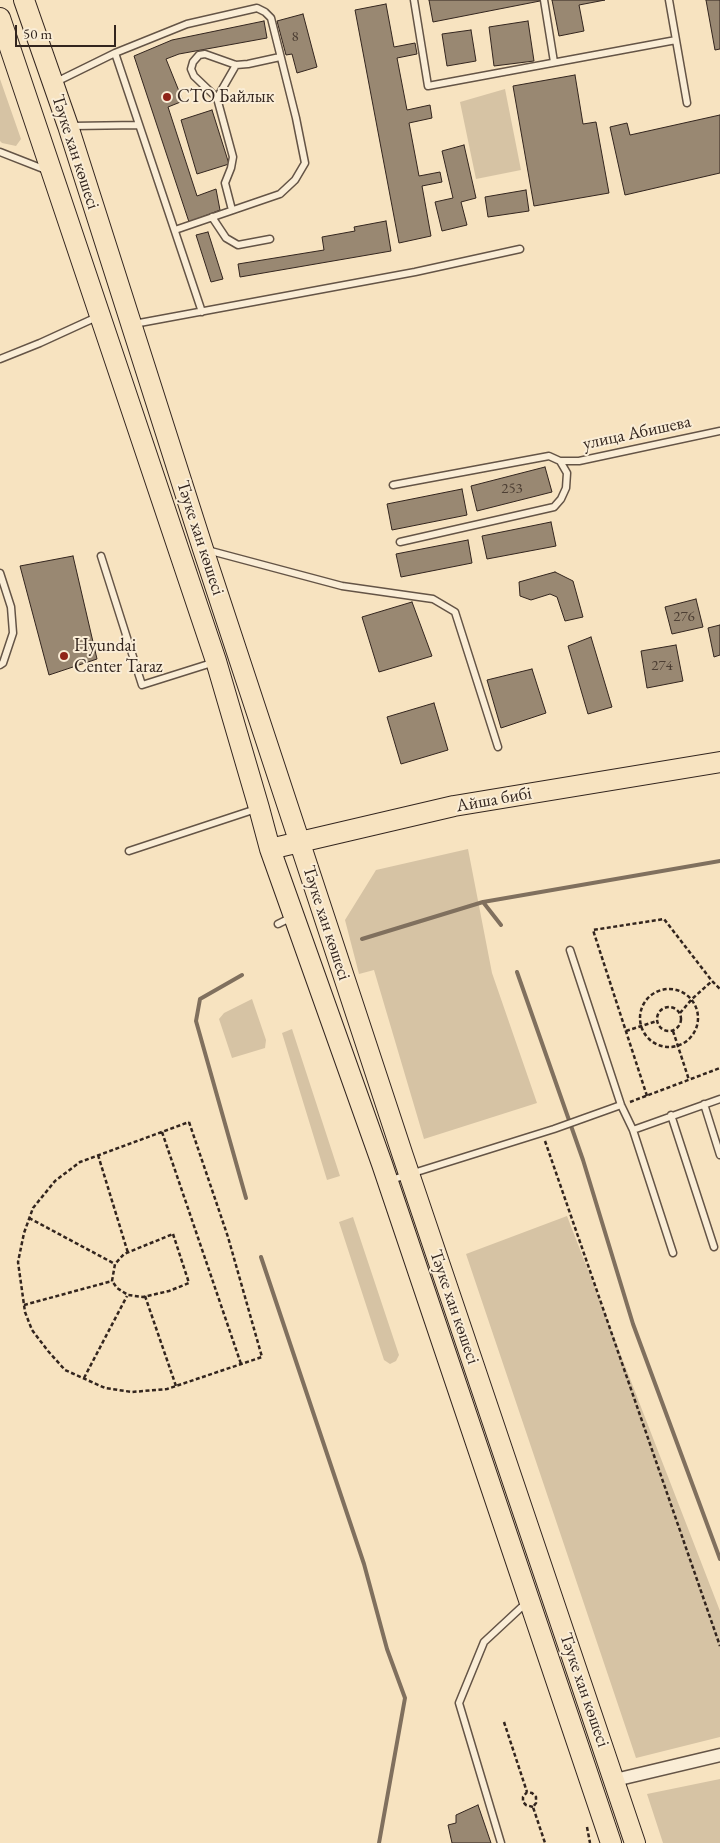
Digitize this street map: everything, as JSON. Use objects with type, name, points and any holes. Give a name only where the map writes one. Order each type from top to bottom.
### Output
[{"type":"main road","name":"Тәуке хан көшесі","points":[[24,0],[68,126],[203,549],[409,1175],[635,1843]]},
{"type":"main road","name":"Тәуке хан көшесі","points":[[0,20],[216,661],[259,808],[286,920],[387,1181],[611,1843]]},
{"type":"main road","name":"Айша бибі","points":[[270,849],[454,806],[720,762]]},
{"type":"street","points":[[615,1780],[720,1755]]},
{"type":"lane","points":[[414,0],[428,86],[676,40]]},
{"type":"lane","points":[[544,0],[554,62]]},
{"type":"lane","points":[[669,0],[687,104]]},
{"type":"lane","points":[[53,84],[115,54],[187,24],[257,8],[265,12],[270,18],[305,163],[295,180],[280,194],[175,230]]},
{"type":"lane","points":[[115,54],[202,312]]},
{"type":"lane","points":[[232,210],[225,184],[232,168],[233,157],[217,98],[194,76],[191,69],[192,62],[200,55],[205,54],[236,65],[280,57]]},
{"type":"lane","points":[[217,98],[236,65]]},
{"type":"lane","points":[[68,126],[139,125]]},
{"type":"lane","points":[[0,152],[52,172]]},
{"type":"lane","points":[[212,217],[226,238],[238,245],[270,239]]},
{"type":"lane","points":[[131,325],[415,272],[520,249]]},
{"type":"lane","points":[[0,358],[40,343],[100,315]]},
{"type":"lane","name":"улица Абишева","points":[[393,485],[550,456],[560,461],[579,460],[720,431]]},
{"type":"lane","points":[[400,542],[554,507],[562,499],[566,488],[567,473],[560,461]]},
{"type":"lane","points":[[203,549],[342,586],[433,600],[456,612],[498,747]]},
{"type":"lane","points":[[101,556],[142,685],[216,661]]},
{"type":"lane","points":[[0,573],[11,607],[13,633],[3,663],[0,665]]},
{"type":"lane","points":[[129,850],[259,808]]},
{"type":"lane","points":[[570,950],[622,1105],[633,1130],[673,1253]]},
{"type":"lane","points":[[633,1130],[720,1099]]},
{"type":"lane","points":[[704,1104],[720,1155]]},
{"type":"lane","points":[[387,1181],[542,1133],[622,1105]]},
{"type":"lane","points":[[671,1115],[714,1247]]},
{"type":"lane","points":[[501,1843],[458,1703],[484,1642],[528,1600]]},
{"type":"path","points":[[647,1096],[593,930],[664,919],[720,989]]},
{"type":"path","points":[[680,1013],[712,981]]},
{"type":"path","points":[[674,988],[685,992],[692,999],[699,1012],[698,1025],[693,1036],[684,1044],[672,1048],[659,1046],[649,1040],[641,1026],[640,1017],[643,1005],[650,995],[661,989],[674,988]]},
{"type":"path","points":[[668,1006],[675,1008],[680,1013],[682,1020],[679,1027],[673,1031],[666,1031],[660,1028],[657,1014],[662,1008],[668,1006]]},
{"type":"path","points":[[626,1031],[657,1021]]},
{"type":"path","points":[[673,1031],[689,1080]]},
{"type":"path","points":[[622,1105],[720,1068]]},
{"type":"path","points":[[189,1122],[228,1237],[262,1357],[168,1389],[132,1392],[105,1388],[66,1370],[32,1330],[24,1305],[18,1262],[24,1232],[33,1208],[55,1181],[80,1162],[162,1132],[189,1122]]},
{"type":"path","points":[[162,1132],[241,1364]]},
{"type":"path","points":[[542,1133],[720,1646]]},
{"type":"path","points":[[98,1155],[128,1253]]},
{"type":"path","points":[[29,1218],[115,1264]]},
{"type":"path","points":[[173,1234],[189,1283],[169,1291],[145,1296],[128,1295],[117,1288],[112,1281],[115,1264],[124,1254],[128,1253],[173,1234]]},
{"type":"path","points":[[24,1305],[112,1281]]},
{"type":"path","points":[[84,1378],[128,1295]]},
{"type":"path","points":[[145,1296],[176,1386]]},
{"type":"path","points":[[504,1722],[527,1792]]},
{"type":"path","points":[[527,1792],[532,1793],[536,1797],[536,1803],[533,1807]]},
{"type":"path","points":[[527,1792],[523,1797],[524,1802],[526,1805],[533,1807]]},
{"type":"path","points":[[533,1807],[546,1843]]},
{"type":"shaded area","points":[[0,79],[21,139],[16,146],[0,141]]},
{"type":"shaded area","points":[[505,89],[521,170],[476,179],[460,102]]},
{"type":"shaded area","points":[[468,849],[492,973],[537,1103],[424,1139],[374,970],[359,974],[345,920],[376,870]]},
{"type":"shaded area","points":[[252,999],[266,1040],[265,1048],[232,1058],[219,1019],[224,1013]]},
{"type":"shaded area","points":[[292,1029],[340,1176],[327,1180],[282,1033]]},
{"type":"shaded area","points":[[567,1216],[720,1611],[720,1737],[636,1758],[466,1254]]},
{"type":"shaded area","points":[[353,1217],[399,1355],[396,1361],[390,1364],[384,1360],[339,1222]]},
{"type":"shaded area","points":[[720,1779],[720,1843],[663,1843],[647,1794]]},
{"type":"building","points":[[429,0],[540,0],[540,1],[433,22]]},
{"type":"building","points":[[552,0],[605,0],[579,5],[584,31],[559,36]]},
{"type":"building","points":[[706,0],[720,0],[720,49],[715,50]]},
{"type":"building","points":[[386,4],[394,47],[415,43],[417,54],[397,58],[407,110],[430,105],[432,118],[409,123],[419,176],[440,172],[442,182],[422,186],[431,236],[399,243],[355,10]]},
{"type":"building","points":[[303,14],[317,67],[297,73],[292,54],[286,55],[277,21]]},
{"type":"building","points":[[264,21],[267,38],[179,54],[166,59],[183,101],[168,107],[197,196],[216,189],[220,210],[189,222],[134,56],[172,40]]},
{"type":"building","points":[[528,21],[534,61],[494,66],[489,27]]},
{"type":"building","points":[[471,30],[476,61],[447,66],[442,34]]},
{"type":"building","points":[[575,75],[583,124],[596,122],[609,193],[534,206],[513,86]]},
{"type":"building","points":[[212,110],[229,164],[197,174],[181,120]]},
{"type":"building","points":[[720,115],[720,173],[625,195],[610,127],[627,123],[630,135]]},
{"type":"building","points":[[464,145],[476,198],[461,202],[467,225],[442,231],[435,202],[453,198],[442,151]]},
{"type":"building","points":[[526,190],[529,211],[488,217],[485,197]]},
{"type":"building","points":[[386,221],[391,251],[240,277],[238,264],[324,250],[322,237],[355,231],[354,227]]},
{"type":"building","points":[[208,232],[223,279],[211,282],[196,235]]},
{"type":"building","points":[[545,467],[552,492],[477,511],[471,486]]},
{"type":"building","points":[[462,489],[467,515],[392,530],[387,504]]},
{"type":"building","points":[[551,522],[556,546],[487,559],[482,536]]},
{"type":"building","points":[[468,540],[472,563],[401,577],[396,554]]},
{"type":"building","points":[[73,556],[97,659],[49,675],[20,566]]},
{"type":"building","points":[[555,572],[573,581],[583,617],[565,621],[557,597],[550,594],[531,600],[520,596],[519,582]]},
{"type":"building","points":[[696,599],[703,627],[672,634],[665,607]]},
{"type":"building","points":[[412,602],[432,656],[379,672],[362,617]]},
{"type":"building","points":[[720,625],[720,655],[714,657],[708,628]]},
{"type":"building","points":[[591,637],[612,707],[588,714],[568,646]]},
{"type":"building","points":[[676,645],[683,681],[647,688],[641,651]]},
{"type":"building","points":[[532,669],[546,713],[501,728],[487,680]]},
{"type":"building","points":[[434,703],[448,750],[401,764],[387,717]]},
{"type":"building","points":[[478,1805],[491,1843],[452,1843],[448,1825],[456,1823],[456,1815]]},
{"type":"waterway","points":[[483,902],[720,861]]},
{"type":"waterway","points":[[362,939],[483,902],[501,925]]},
{"type":"waterway","points":[[517,972],[583,1160],[633,1324],[720,1559]]},
{"type":"waterway","points":[[242,975],[200,999],[196,1021],[246,1198]]},
{"type":"waterway","points":[[261,1257],[364,1564],[387,1649],[405,1698],[379,1843]]},
{"type":"place","name":"СТО Байлык","points":[[167,97]]},
{"type":"place","name":"Hyundai Center Taraz","points":[[64,656]]}]
